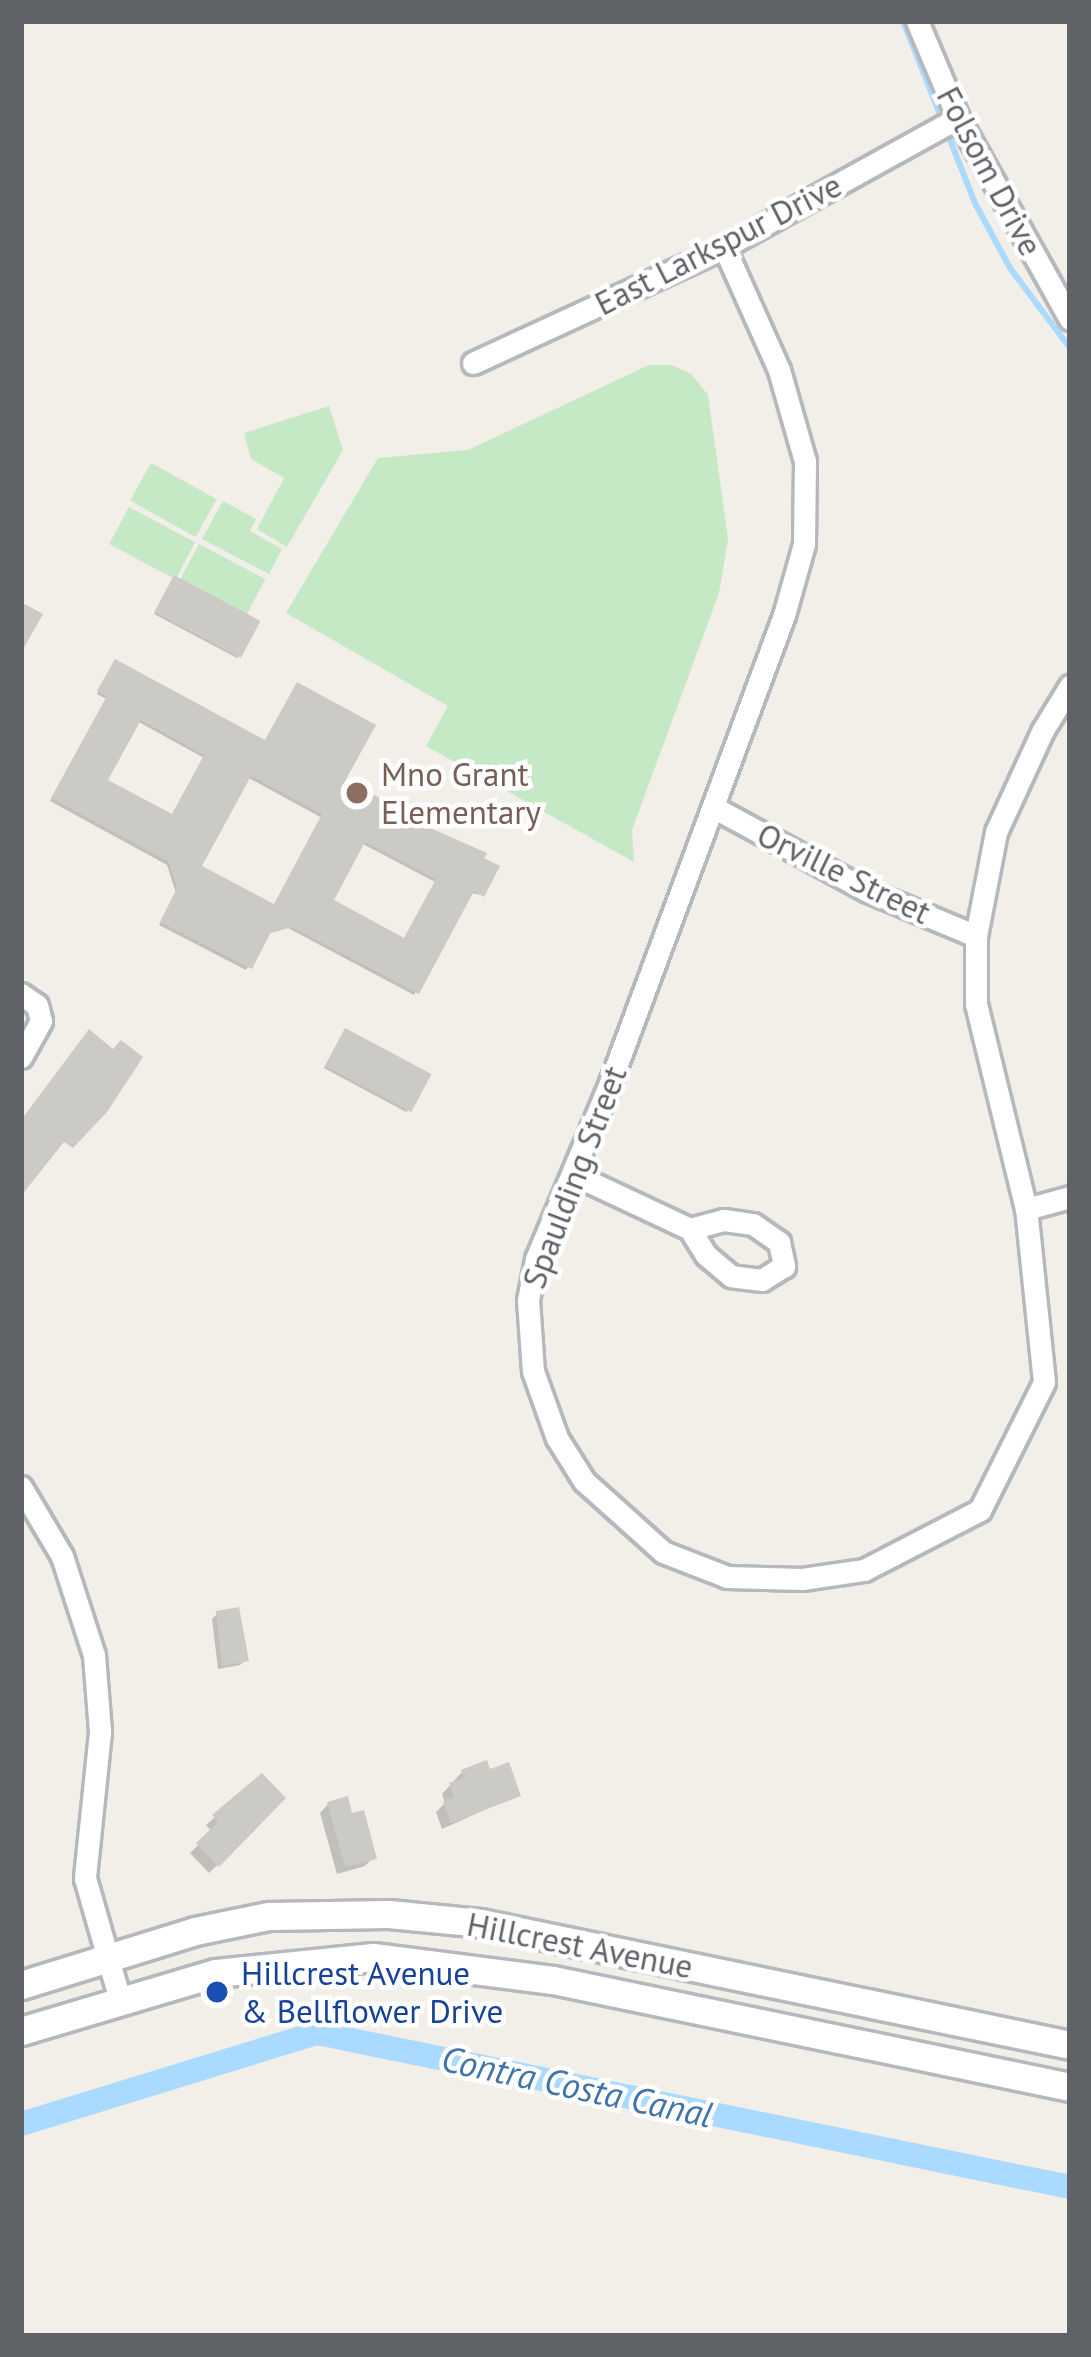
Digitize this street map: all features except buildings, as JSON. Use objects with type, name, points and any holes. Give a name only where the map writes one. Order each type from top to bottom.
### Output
[{"type":"main road","name":"Hillcrest Avenue","points":[[21,1985],[269,1916],[436,1917],[1070,2045]]},
{"type":"main road","name":"Hillcrest Avenue","points":[[21,2031],[249,1968],[373,1958],[553,1981],[1070,2087]]},
{"type":"street","name":"Folsom Drive","points":[[917,21],[958,118],[1070,319]]},
{"type":"street","name":"East Larkspur Drive","points":[[473,363],[724,248],[958,118]]},
{"type":"street","name":"Spaulding Street","points":[[724,248],[779,370],[805,461],[804,544],[713,807],[575,1175],[536,1259],[528,1300],[533,1371],[557,1438],[584,1481],[663,1552],[728,1577],[802,1579],[864,1570],[980,1510],[1045,1382],[1025,1209],[976,1004],[976,936],[996,832],[1043,730],[1070,686]]},
{"type":"street","name":"Orville Street","points":[[713,807],[866,890],[976,936]]},
{"type":"street","points":[[21,994],[38,1005],[40,1021],[21,1057]]},
{"type":"street","points":[[575,1175],[690,1229]]},
{"type":"street","points":[[1025,1209],[1070,1198]]},
{"type":"street","points":[[21,1486],[62,1556],[94,1655],[100,1732],[83,1859],[88,1898],[120,2000]]},
{"type":"green space","points":[[649,365],[672,365],[691,374],[708,395],[728,539],[719,593],[632,830],[634,862],[426,746],[448,706],[286,613],[378,458],[468,450]]},
{"type":"green space","points":[[329,406],[343,450],[287,547],[257,529],[284,478],[251,459],[244,433]]},
{"type":"green space","points":[[151,463],[217,499],[196,537],[130,501]]},
{"type":"green space","points":[[223,501],[256,519],[250,531],[282,549],[269,574],[202,539]]},
{"type":"green space","points":[[129,507],[195,542],[176,579],[109,544]]},
{"type":"green space","points":[[199,544],[265,579],[246,616],[179,581]]},
{"type":"waterway","points":[[903,21],[976,205],[1010,268],[1070,348]]},
{"type":"waterway","name":"Contra Costa Canal","points":[[21,2124],[317,2033],[1070,2187]]},
{"type":"place","name":"Mno Grant Elementary","points":[[357,793]]},
{"type":"place","name":"Hillcrest Avenue & Bellflower Drive","points":[[217,1992]]}]
